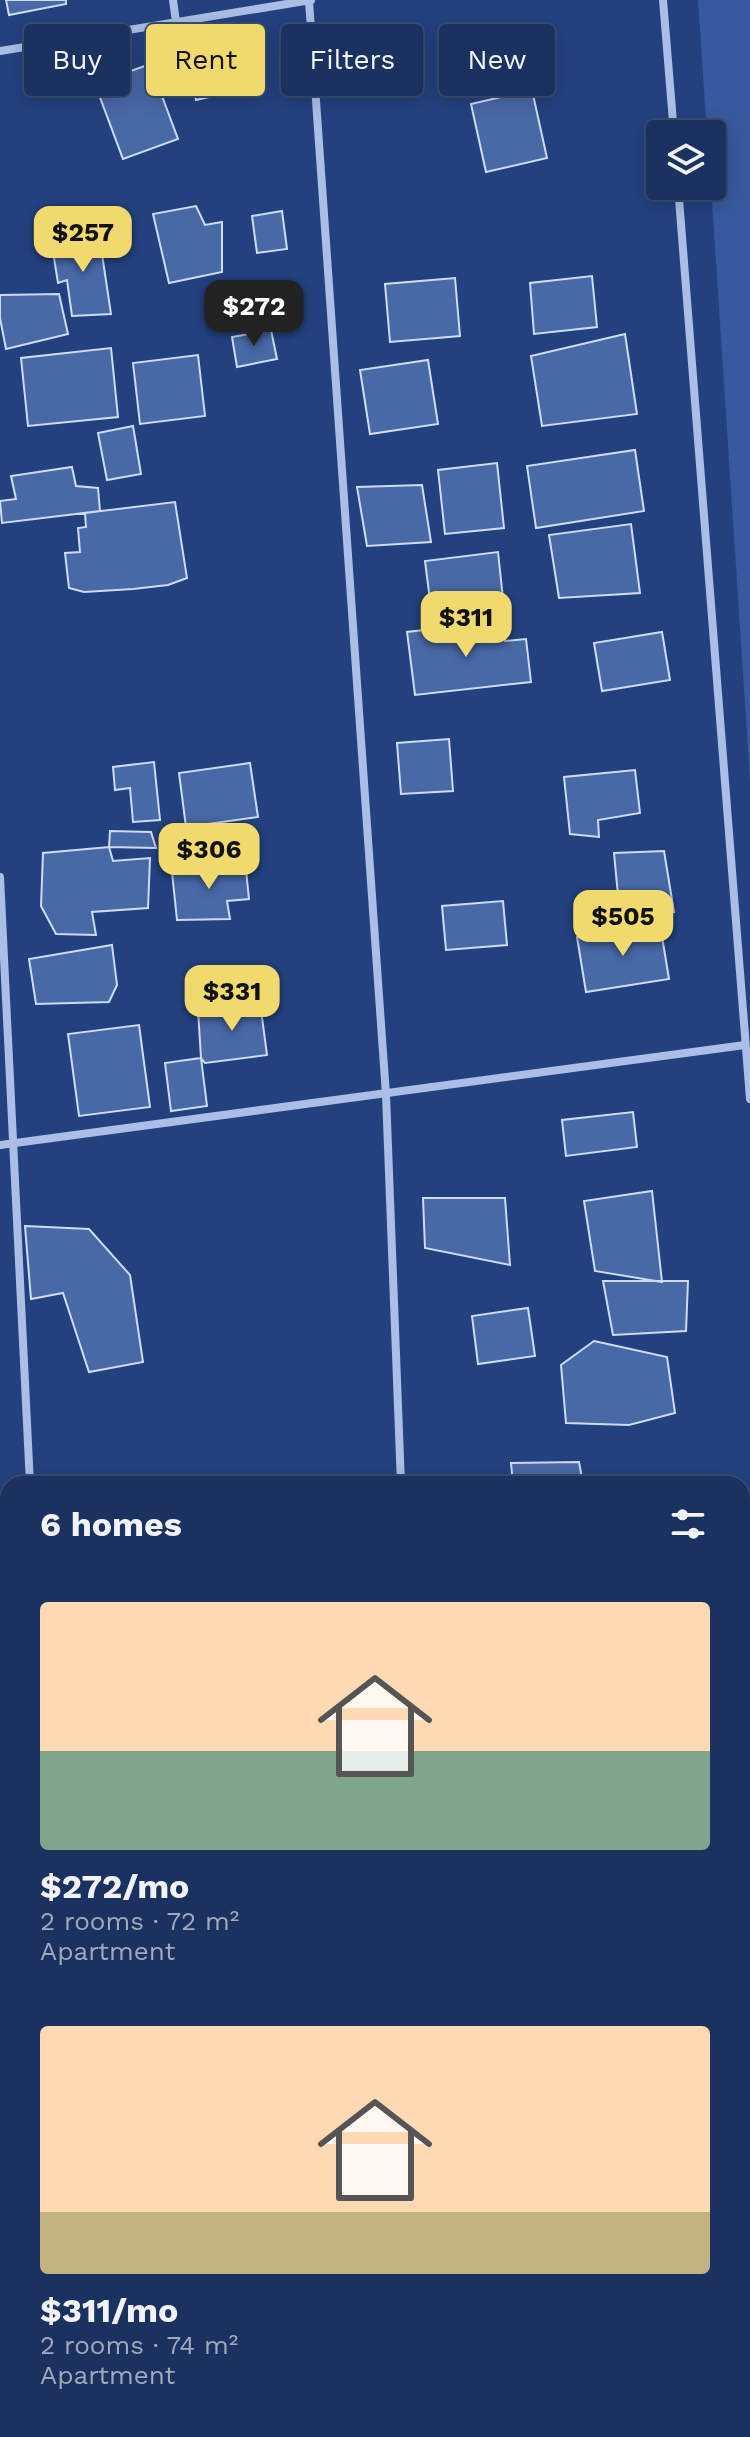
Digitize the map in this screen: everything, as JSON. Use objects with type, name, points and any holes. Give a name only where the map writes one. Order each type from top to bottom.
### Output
[{"type":"street","points":[[173,0],[176,22]]},
{"type":"street","points":[[0,51],[311,0],[386,1095],[401,1476]]},
{"type":"street","points":[[663,0],[673,120]]},
{"type":"street","points":[[679,200],[750,1099]]},
{"type":"street","points":[[0,877],[30,1476]]},
{"type":"street","points":[[0,1145],[745,1045]]},
{"type":"shaded area","points":[[698,0],[750,0],[750,780],[712,200],[726,200],[726,120],[706,120]]},
{"type":"building","points":[[6,0],[66,0],[66,4],[9,15]]},
{"type":"building","points":[[146,65],[146,96],[162,96],[178,139],[123,159],[99,96],[130,96],[130,71]]},
{"type":"building","points":[[506,96],[533,96],[547,158],[486,172],[471,104]]},
{"type":"building","points":[[196,206],[205,225],[222,222],[222,272],[169,283],[153,214]]},
{"type":"building","points":[[282,211],[287,249],[257,253],[252,216]]},
{"type":"building","points":[[99,234],[111,314],[72,316],[67,280],[58,283],[51,239]]},
{"type":"building","points":[[592,276],[597,327],[534,334],[530,283]]},
{"type":"building","points":[[455,278],[460,336],[390,342],[385,284]]},
{"type":"building","points":[[59,294],[68,334],[6,349],[0,318],[0,295]]},
{"type":"building","points":[[271,330],[277,359],[237,367],[232,337]]},
{"type":"building","points":[[625,334],[637,414],[542,426],[531,356]]},
{"type":"building","points":[[111,348],[118,417],[28,426],[21,358]]},
{"type":"building","points":[[198,355],[205,416],[140,424],[133,363]]},
{"type":"building","points":[[428,360],[438,424],[370,434],[360,370]]},
{"type":"building","points":[[133,426],[141,474],[107,480],[98,433]]},
{"type":"building","points":[[635,450],[644,511],[536,528],[527,466]]},
{"type":"building","points":[[497,463],[504,528],[445,534],[438,470]]},
{"type":"building","points":[[72,467],[76,486],[98,488],[100,511],[2,523],[0,501],[16,499],[11,476]]},
{"type":"building","points":[[422,485],[431,542],[367,546],[357,487]]},
{"type":"building","points":[[175,502],[187,578],[168,585],[133,589],[84,592],[69,588],[65,553],[80,552],[78,528],[86,527],[85,513]]},
{"type":"building","points":[[631,524],[640,593],[559,598],[549,535]]},
{"type":"building","points":[[498,552],[504,608],[432,616],[425,561]]},
{"type":"building","points":[[503,621],[505,641],[526,639],[531,682],[415,695],[407,632]]},
{"type":"building","points":[[662,632],[670,680],[602,691],[594,643]]},
{"type":"building","points":[[449,739],[453,791],[401,794],[397,743]]},
{"type":"building","points":[[154,762],[160,820],[133,822],[130,788],[115,790],[113,767]]},
{"type":"building","points":[[250,763],[258,817],[186,827],[179,773]]},
{"type":"building","points":[[635,770],[640,813],[598,820],[599,837],[570,834],[564,777]]},
{"type":"building","points":[[110,831],[151,832],[156,848],[109,847]]},
{"type":"building","points":[[109,847],[113,861],[150,858],[148,908],[92,912],[96,935],[56,934],[41,906],[43,853]]},
{"type":"building","points":[[664,851],[674,912],[619,906],[614,853]]},
{"type":"building","points":[[245,860],[249,899],[227,901],[230,919],[177,920],[172,872]]},
{"type":"building","points":[[503,901],[507,945],[446,950],[442,906]]},
{"type":"building","points":[[660,924],[669,979],[586,992],[577,937]]},
{"type":"building","points":[[112,945],[117,985],[109,1002],[36,1004],[29,959]]},
{"type":"building","points":[[260,1002],[267,1055],[205,1063],[201,1058],[198,1010]]},
{"type":"building","points":[[139,1025],[150,1107],[79,1116],[68,1034]]},
{"type":"building","points":[[201,1058],[207,1106],[171,1111],[165,1063]]},
{"type":"building","points":[[633,1112],[637,1147],[566,1156],[562,1120]]},
{"type":"building","points":[[652,1191],[662,1282],[595,1271],[584,1201]]},
{"type":"building","points":[[423,1198],[505,1198],[510,1265],[425,1248]]},
{"type":"building","points":[[25,1226],[89,1229],[130,1275],[143,1362],[89,1372],[63,1293],[31,1299]]},
{"type":"building","points":[[603,1281],[688,1281],[686,1331],[613,1335]]},
{"type":"building","points":[[528,1308],[535,1356],[478,1364],[472,1316]]},
{"type":"building","points":[[594,1341],[667,1357],[675,1413],[629,1425],[566,1423],[561,1365]]},
{"type":"building","points":[[579,1462],[582,1476],[512,1476],[511,1463]]}]
